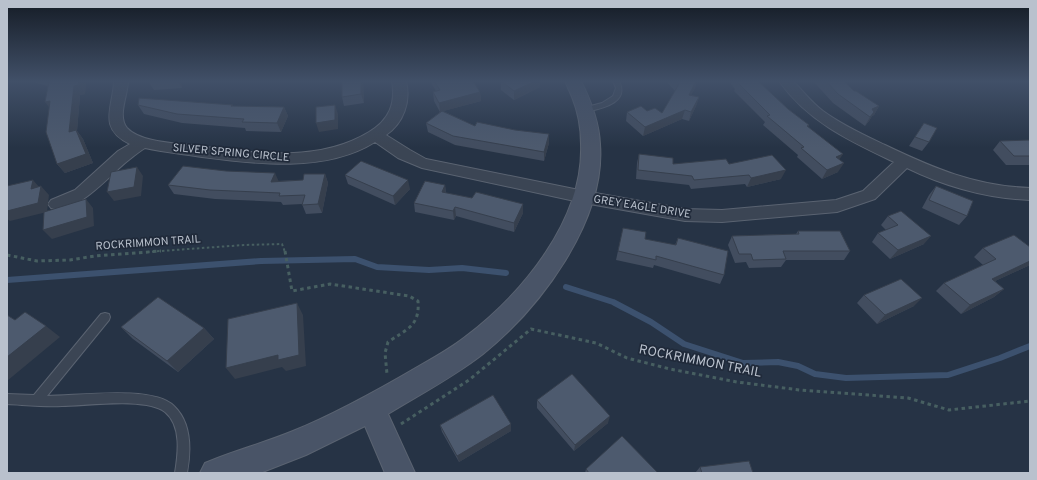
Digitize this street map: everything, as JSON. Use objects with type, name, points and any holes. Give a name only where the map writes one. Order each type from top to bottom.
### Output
[{"type":"main road","points":[[215,473],[276,453],[372,409],[441,367],[479,341],[534,288],[565,240],[584,197],[590,168],[592,147],[591,127],[583,103]]},
{"type":"main road","points":[[372,409],[400,473]]},
{"type":"street","name":"SILVER SPRING CIRCLE","points":[[117,103],[115,118],[118,128],[127,137],[142,143],[278,159],[299,159],[340,152],[360,144],[376,136],[387,126],[400,103]]},
{"type":"street","points":[[807,103],[844,132],[904,162],[957,184],[1030,194]]},
{"type":"street","name":"GREY EAGLE DRIVE","points":[[376,136],[404,154],[422,163],[584,197],[685,215],[702,216],[722,216],[837,206],[869,195],[904,162]]},
{"type":"street","points":[[57,204],[80,194],[124,155],[142,143]]},
{"type":"lane","points":[[586,110],[607,103]]},
{"type":"lane","points":[[36,401],[105,317]]},
{"type":"lane","points":[[7,400],[36,401],[134,398],[153,402],[170,408],[178,421],[183,434],[185,453],[181,473]]},
{"type":"path","name":"ROCKRIMMON TRAIL","points":[[7,255],[44,261],[236,246],[282,244],[286,253],[288,280],[292,291],[330,284],[409,296],[418,301],[419,313],[414,324],[388,342],[385,354],[387,374]]},
{"type":"path","name":"ROCKRIMMON TRAIL","points":[[401,424],[469,380],[531,329],[596,342],[627,358],[670,369],[737,382],[800,390],[908,398],[949,410],[1030,401]]},
{"type":"building","points":[[50,103],[72,103],[69,132],[76,130],[86,154],[57,164],[46,132]]},
{"type":"building","points":[[138,103],[212,103],[233,105],[231,106],[284,107],[277,123],[242,122],[244,119],[177,114],[138,105]]},
{"type":"building","points":[[668,103],[696,103],[691,112],[685,110],[645,127],[627,112],[641,106],[647,111],[655,108],[662,113]]},
{"type":"building","points":[[758,103],[782,103],[809,125],[807,126],[843,154],[836,157],[844,163],[827,170],[801,148],[804,147],[767,116],[770,115]]},
{"type":"building","points":[[851,103],[875,103],[879,106],[872,109],[874,112],[870,117]]},
{"type":"building","points":[[335,105],[335,120],[316,123],[316,107]]},
{"type":"building","points":[[442,111],[475,126],[477,122],[515,130],[549,134],[544,152],[453,136],[426,123]]},
{"type":"building","points":[[924,123],[937,128],[929,142],[915,137]]},
{"type":"building","points":[[1030,140],[1030,156],[1014,156],[1000,141]]},
{"type":"building","points":[[639,154],[673,158],[673,164],[726,159],[729,164],[772,155],[786,170],[751,178],[749,175],[694,180],[692,176],[638,170]]},
{"type":"building","points":[[361,161],[408,180],[393,196],[345,175]]},
{"type":"building","points":[[183,166],[226,171],[275,173],[271,182],[303,180],[304,174],[325,174],[318,204],[302,205],[305,195],[279,196],[280,193],[210,190],[168,185]]},
{"type":"building","points":[[137,167],[134,187],[107,192],[111,172]]},
{"type":"building","points":[[33,180],[31,189],[41,186],[38,203],[7,211],[7,186]]},
{"type":"building","points":[[425,181],[445,185],[442,192],[472,198],[476,192],[523,204],[514,223],[455,207],[453,211],[414,203]]},
{"type":"building","points":[[936,186],[973,201],[967,216],[929,200]]},
{"type":"building","points":[[86,199],[87,217],[43,230],[44,212]]},
{"type":"building","points":[[901,211],[931,236],[898,250],[878,233],[898,225],[888,216]]},
{"type":"building","points":[[623,228],[646,232],[645,239],[676,245],[678,238],[728,251],[724,275],[656,256],[656,260],[618,251]]},
{"type":"building","points":[[798,231],[840,231],[850,251],[783,251],[786,259],[753,260],[751,254],[739,254],[732,236],[799,234]]},
{"type":"building","points":[[1014,235],[1030,247],[1030,261],[992,279],[1004,289],[970,305],[944,283],[996,259],[983,248]]},
{"type":"building","points":[[901,279],[922,298],[885,315],[864,295]]},
{"type":"building","points":[[158,297],[204,328],[167,361],[121,327]]},
{"type":"building","points":[[297,303],[299,355],[278,360],[278,355],[226,368],[228,319]]},
{"type":"building","points":[[25,312],[46,326],[7,357],[7,315],[15,320]]},
{"type":"building","points":[[572,374],[610,416],[575,445],[537,400]]},
{"type":"building","points":[[493,395],[511,424],[457,456],[440,425]]},
{"type":"building","points":[[622,436],[658,473],[589,473],[586,469]]},
{"type":"building","points":[[749,461],[753,473],[702,473],[700,467]]},
{"type":"waterway","points":[[7,280],[261,261],[355,259],[377,267],[429,270],[462,268],[506,273]]},
{"type":"waterway","points":[[566,287],[613,302],[651,322],[684,344],[743,363],[778,362],[798,366],[815,374],[846,378],[948,375],[1000,358],[1030,346]]}]
